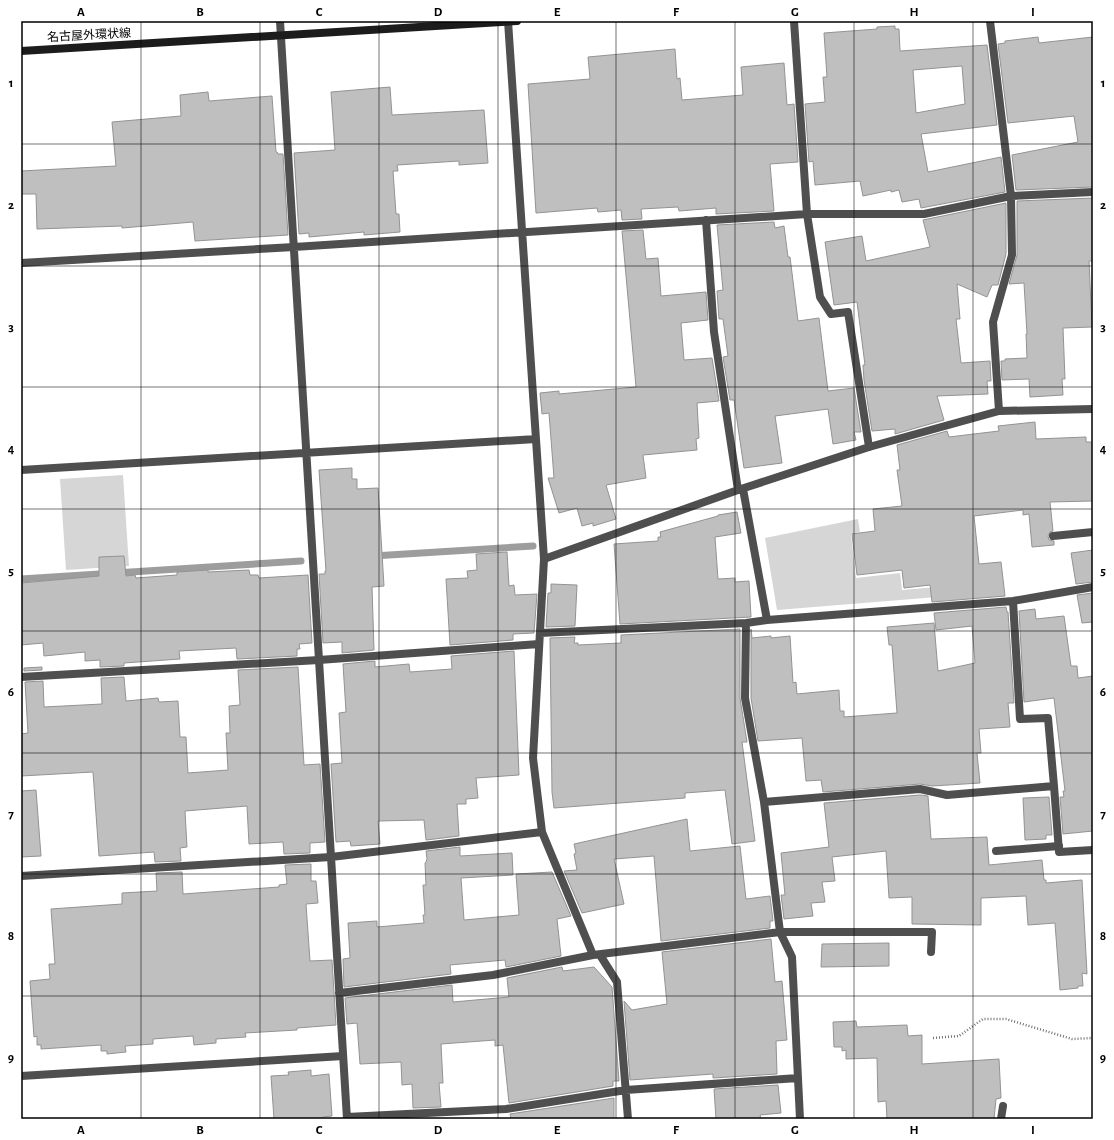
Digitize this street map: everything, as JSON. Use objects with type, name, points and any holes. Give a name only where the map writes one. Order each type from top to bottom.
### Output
[{"type":"main road","name":"名古屋外環状線","points":[[21,51],[517,21]]},
{"type":"street","points":[[280,21],[347,1118],[506,1109],[626,1090],[798,1078]]},
{"type":"street","points":[[508,21],[544,560],[533,758],[542,832],[596,955],[617,982],[628,1119]]},
{"type":"street","points":[[794,21],[807,214],[820,297],[831,314],[848,312],[869,447]]},
{"type":"street","points":[[990,21],[1012,196],[1012,255],[993,322],[999,411]]},
{"type":"street","points":[[21,263],[294,248],[807,214],[924,214],[1012,196],[1093,192]]},
{"type":"street","points":[[706,220],[714,332],[740,490],[767,620]]},
{"type":"street","points":[[544,560],[740,490],[869,447],[999,411],[1093,409]]},
{"type":"street","points":[[21,470],[536,439]]},
{"type":"street","points":[[1053,536],[1093,532]]},
{"type":"street","points":[[540,633],[746,623],[767,620],[1013,601],[1093,587]]},
{"type":"street","points":[[1013,601],[1020,719],[1048,718],[1059,852],[1093,850]]},
{"type":"street","points":[[746,623],[745,698],[764,802],[780,932],[792,957],[800,1119]]},
{"type":"street","points":[[21,677],[319,660],[540,644]]},
{"type":"street","points":[[764,802],[920,789],[947,795],[1054,786]]},
{"type":"street","points":[[21,876],[331,857],[542,832]]},
{"type":"street","points":[[996,851],[1059,846]]},
{"type":"street","points":[[339,993],[493,975],[596,955],[780,932],[932,932],[931,952]]},
{"type":"street","points":[[21,1076],[343,1056]]},
{"type":"street","points":[[1001,1119],[1003,1106]]},
{"type":"path","points":[[933,1038],[959,1036],[983,1019],[1006,1019],[1072,1039],[1093,1038]]},
{"type":"shaded area","points":[[123,475],[129,566],[66,570],[60,479]]},
{"type":"shaded area","points":[[858,519],[860,532],[851,534],[856,578],[900,573],[902,590],[961,585],[962,595],[777,610],[765,538]]},
{"type":"building","points":[[895,26],[895,29],[899,29],[900,51],[987,45],[997,125],[921,134],[928,172],[1001,157],[1005,192],[921,208],[919,199],[902,202],[899,190],[891,192],[891,190],[863,196],[860,181],[815,185],[813,161],[809,162],[805,104],[825,102],[823,77],[827,77],[824,33],[877,29],[877,27]],"holes":[[[962,66],[965,104],[916,113],[913,70]]]},
{"type":"building","points":[[1038,37],[1039,43],[1093,37],[1093,187],[1016,190],[1012,155],[1078,142],[1074,116],[1008,123],[998,44],[1005,43],[1005,41]]},
{"type":"building","points":[[675,49],[677,79],[680,78],[682,100],[743,95],[741,67],[784,63],[787,105],[794,104],[798,162],[770,164],[774,211],[716,214],[716,208],[679,211],[678,207],[641,209],[642,219],[622,220],[621,210],[598,212],[597,208],[536,213],[528,84],[590,79],[588,57]]},
{"type":"building","points":[[390,87],[392,115],[484,110],[488,163],[459,165],[459,161],[397,165],[398,171],[393,171],[396,214],[399,214],[400,232],[364,235],[364,232],[309,237],[309,233],[299,234],[294,153],[335,150],[331,92]]},
{"type":"building","points":[[208,92],[209,101],[272,96],[276,152],[278,154],[283,154],[288,235],[195,241],[193,222],[122,228],[122,226],[37,229],[36,194],[21,194],[21,171],[116,166],[112,122],[181,116],[180,95]]},
{"type":"building","points":[[1093,198],[1093,261],[1089,261],[1092,327],[1063,328],[1065,379],[1062,379],[1063,395],[1030,397],[1029,379],[1002,380],[1001,361],[1005,361],[1005,359],[1027,358],[1024,283],[1009,284],[1017,255],[1017,201]]},
{"type":"building","points":[[1006,203],[1006,254],[998,285],[992,285],[987,297],[957,284],[960,319],[956,319],[961,363],[990,361],[991,381],[987,381],[988,394],[937,396],[944,420],[895,434],[895,429],[872,431],[864,380],[863,365],[865,365],[857,302],[834,305],[825,242],[862,236],[866,261],[930,247],[923,220]]},
{"type":"building","points":[[774,222],[775,228],[784,226],[788,257],[790,257],[798,321],[819,318],[828,391],[854,388],[861,432],[854,432],[856,440],[833,444],[828,409],[775,416],[782,463],[744,468],[734,400],[730,400],[723,357],[728,356],[723,319],[719,319],[717,291],[723,290],[717,225]]},
{"type":"building","points":[[643,230],[646,259],[658,258],[661,296],[706,292],[708,320],[681,323],[684,360],[712,358],[719,401],[697,403],[699,438],[696,439],[697,450],[643,455],[646,478],[606,485],[616,519],[593,526],[593,523],[582,526],[577,508],[559,513],[548,478],[554,478],[549,413],[542,414],[540,393],[559,391],[559,394],[636,387],[622,231]]},
{"type":"building","points":[[1035,422],[1036,439],[1086,437],[1086,442],[1093,442],[1093,501],[1050,502],[1053,531],[1050,532],[1048,536],[1049,540],[1054,541],[1054,545],[1032,547],[1029,514],[1023,515],[1023,510],[974,516],[979,564],[1001,562],[1005,596],[932,602],[930,585],[904,588],[902,570],[857,575],[852,534],[875,531],[873,509],[902,506],[897,470],[900,470],[897,445],[947,431],[949,437],[999,431],[998,426]]},
{"type":"building","points":[[352,468],[352,479],[357,479],[357,489],[378,488],[384,586],[372,587],[374,650],[342,653],[342,642],[323,643],[319,574],[325,574],[326,571],[319,470]]},
{"type":"building","points":[[737,512],[741,533],[715,537],[718,579],[735,578],[735,582],[749,581],[751,617],[620,624],[614,544],[658,541],[658,537],[661,537],[660,532],[718,515]]},
{"type":"building","points":[[1093,550],[1093,582],[1076,584],[1071,553]]},
{"type":"building","points":[[507,552],[509,586],[514,585],[515,595],[537,594],[534,633],[513,634],[513,640],[450,645],[446,579],[468,578],[467,571],[477,570],[476,554]]},
{"type":"building","points":[[124,556],[126,576],[135,575],[136,578],[177,575],[177,572],[208,570],[208,572],[249,570],[250,575],[258,575],[259,578],[308,575],[312,643],[299,644],[300,649],[297,649],[297,656],[237,659],[236,648],[179,651],[180,659],[124,663],[124,666],[100,667],[100,660],[85,661],[85,652],[44,656],[43,643],[21,645],[21,583],[99,576],[99,557]]},
{"type":"building","points":[[551,584],[577,585],[575,626],[546,627],[548,593],[551,593]]},
{"type":"building","points":[[1093,593],[1093,622],[1082,623],[1077,595]]},
{"type":"building","points":[[1006,607],[1008,612],[1014,703],[1008,703],[1010,727],[979,729],[981,753],[977,753],[980,783],[932,786],[920,784],[823,792],[821,780],[806,781],[802,738],[758,741],[751,698],[751,629],[752,638],[790,636],[793,683],[796,682],[797,694],[839,690],[840,711],[844,711],[844,717],[897,713],[892,645],[889,645],[887,627],[934,623],[938,671],[975,663],[972,626],[936,630],[934,613]]},
{"type":"building","points":[[1035,609],[1036,619],[1064,616],[1071,666],[1077,666],[1078,678],[1093,676],[1093,831],[1063,834],[1060,797],[1064,797],[1063,791],[1065,791],[1054,698],[1024,702],[1019,611]]},
{"type":"building","points":[[740,629],[740,698],[747,742],[742,742],[755,841],[732,844],[725,790],[685,793],[685,798],[554,808],[552,792],[550,638],[575,637],[574,643],[578,643],[578,645],[621,643],[621,635]]},
{"type":"building","points":[[514,651],[519,775],[476,778],[478,798],[466,799],[466,804],[457,804],[459,836],[426,840],[424,820],[378,821],[380,844],[351,846],[350,841],[336,842],[331,764],[342,763],[339,713],[346,712],[343,664],[375,661],[375,667],[409,664],[410,672],[452,669],[451,656]]},
{"type":"building","points":[[42,667],[42,670],[24,671],[24,668]]},
{"type":"building","points":[[298,667],[304,765],[320,764],[325,842],[310,843],[310,853],[284,854],[283,842],[249,844],[247,806],[185,811],[187,847],[180,848],[181,861],[155,862],[154,852],[99,856],[93,772],[21,776],[21,734],[28,733],[25,682],[43,681],[44,707],[102,704],[101,678],[124,677],[126,701],[158,698],[159,702],[178,701],[180,737],[186,737],[188,773],[228,770],[226,733],[230,733],[229,706],[240,705],[238,670]]},
{"type":"building","points":[[36,790],[41,856],[21,857],[21,791]]},
{"type":"building","points":[[920,795],[928,796],[931,839],[987,837],[989,865],[1042,860],[1044,880],[1046,880],[1046,883],[1082,880],[1087,974],[1082,973],[1083,986],[1060,990],[1055,923],[1028,925],[1026,896],[981,898],[981,925],[912,924],[912,897],[889,898],[886,851],[832,857],[835,881],[822,882],[825,902],[811,903],[813,916],[784,919],[781,895],[785,895],[781,853],[829,847],[824,803]]},
{"type":"building","points":[[1049,797],[1052,835],[1046,835],[1046,839],[1025,840],[1023,798]]},
{"type":"building","points":[[687,819],[690,851],[740,846],[746,899],[770,896],[773,921],[770,921],[770,928],[661,941],[654,856],[614,859],[624,904],[582,913],[564,871],[577,870],[574,844]]},
{"type":"building","points":[[460,847],[460,856],[512,853],[513,875],[461,878],[464,920],[519,915],[516,874],[552,872],[571,916],[557,919],[561,956],[506,967],[505,960],[450,965],[451,974],[344,987],[343,959],[350,958],[348,923],[377,921],[377,927],[424,923],[423,915],[425,915],[423,885],[426,885],[426,851]]},
{"type":"building","points":[[311,864],[311,881],[316,881],[318,903],[306,904],[310,961],[332,960],[336,1025],[297,1028],[297,1030],[245,1033],[246,1037],[216,1039],[216,1043],[194,1045],[193,1036],[153,1039],[153,1044],[125,1046],[126,1052],[107,1054],[107,1051],[101,1051],[101,1045],[41,1049],[41,1045],[37,1045],[37,1036],[34,1037],[30,981],[50,979],[49,964],[55,964],[51,909],[122,904],[122,893],[157,891],[156,873],[182,872],[183,894],[279,887],[279,885],[287,884],[285,865]]},
{"type":"building","points":[[771,939],[775,982],[782,981],[787,1040],[776,1041],[777,1074],[713,1078],[713,1074],[630,1080],[624,1001],[632,1010],[667,1004],[662,952]]},
{"type":"building","points":[[889,943],[889,966],[821,967],[822,944]]},
{"type":"building","points":[[562,967],[563,971],[594,967],[612,987],[619,1081],[613,1081],[613,1086],[509,1103],[503,1045],[495,1046],[495,1040],[441,1044],[443,1083],[439,1083],[441,1107],[413,1108],[412,1084],[402,1085],[401,1062],[360,1064],[357,1023],[347,1024],[345,998],[452,985],[453,1002],[509,997],[507,978]]},
{"type":"building","points":[[856,1021],[857,1027],[907,1025],[908,1036],[922,1035],[922,1064],[999,1059],[1001,1098],[996,1099],[994,1119],[887,1119],[886,1101],[878,1102],[877,1058],[846,1059],[846,1050],[842,1051],[842,1047],[834,1047],[833,1022]]},
{"type":"building","points":[[311,1070],[311,1076],[329,1074],[332,1116],[323,1117],[323,1119],[274,1119],[271,1076],[289,1075],[288,1072]]},
{"type":"building","points":[[778,1085],[781,1113],[760,1115],[761,1119],[716,1119],[714,1089]]},
{"type":"building","points":[[614,1098],[614,1119],[511,1119],[510,1114]]},
{"type":"waterway","points":[[373,556],[533,546]]},
{"type":"waterway","points":[[21,579],[301,561]]}]
